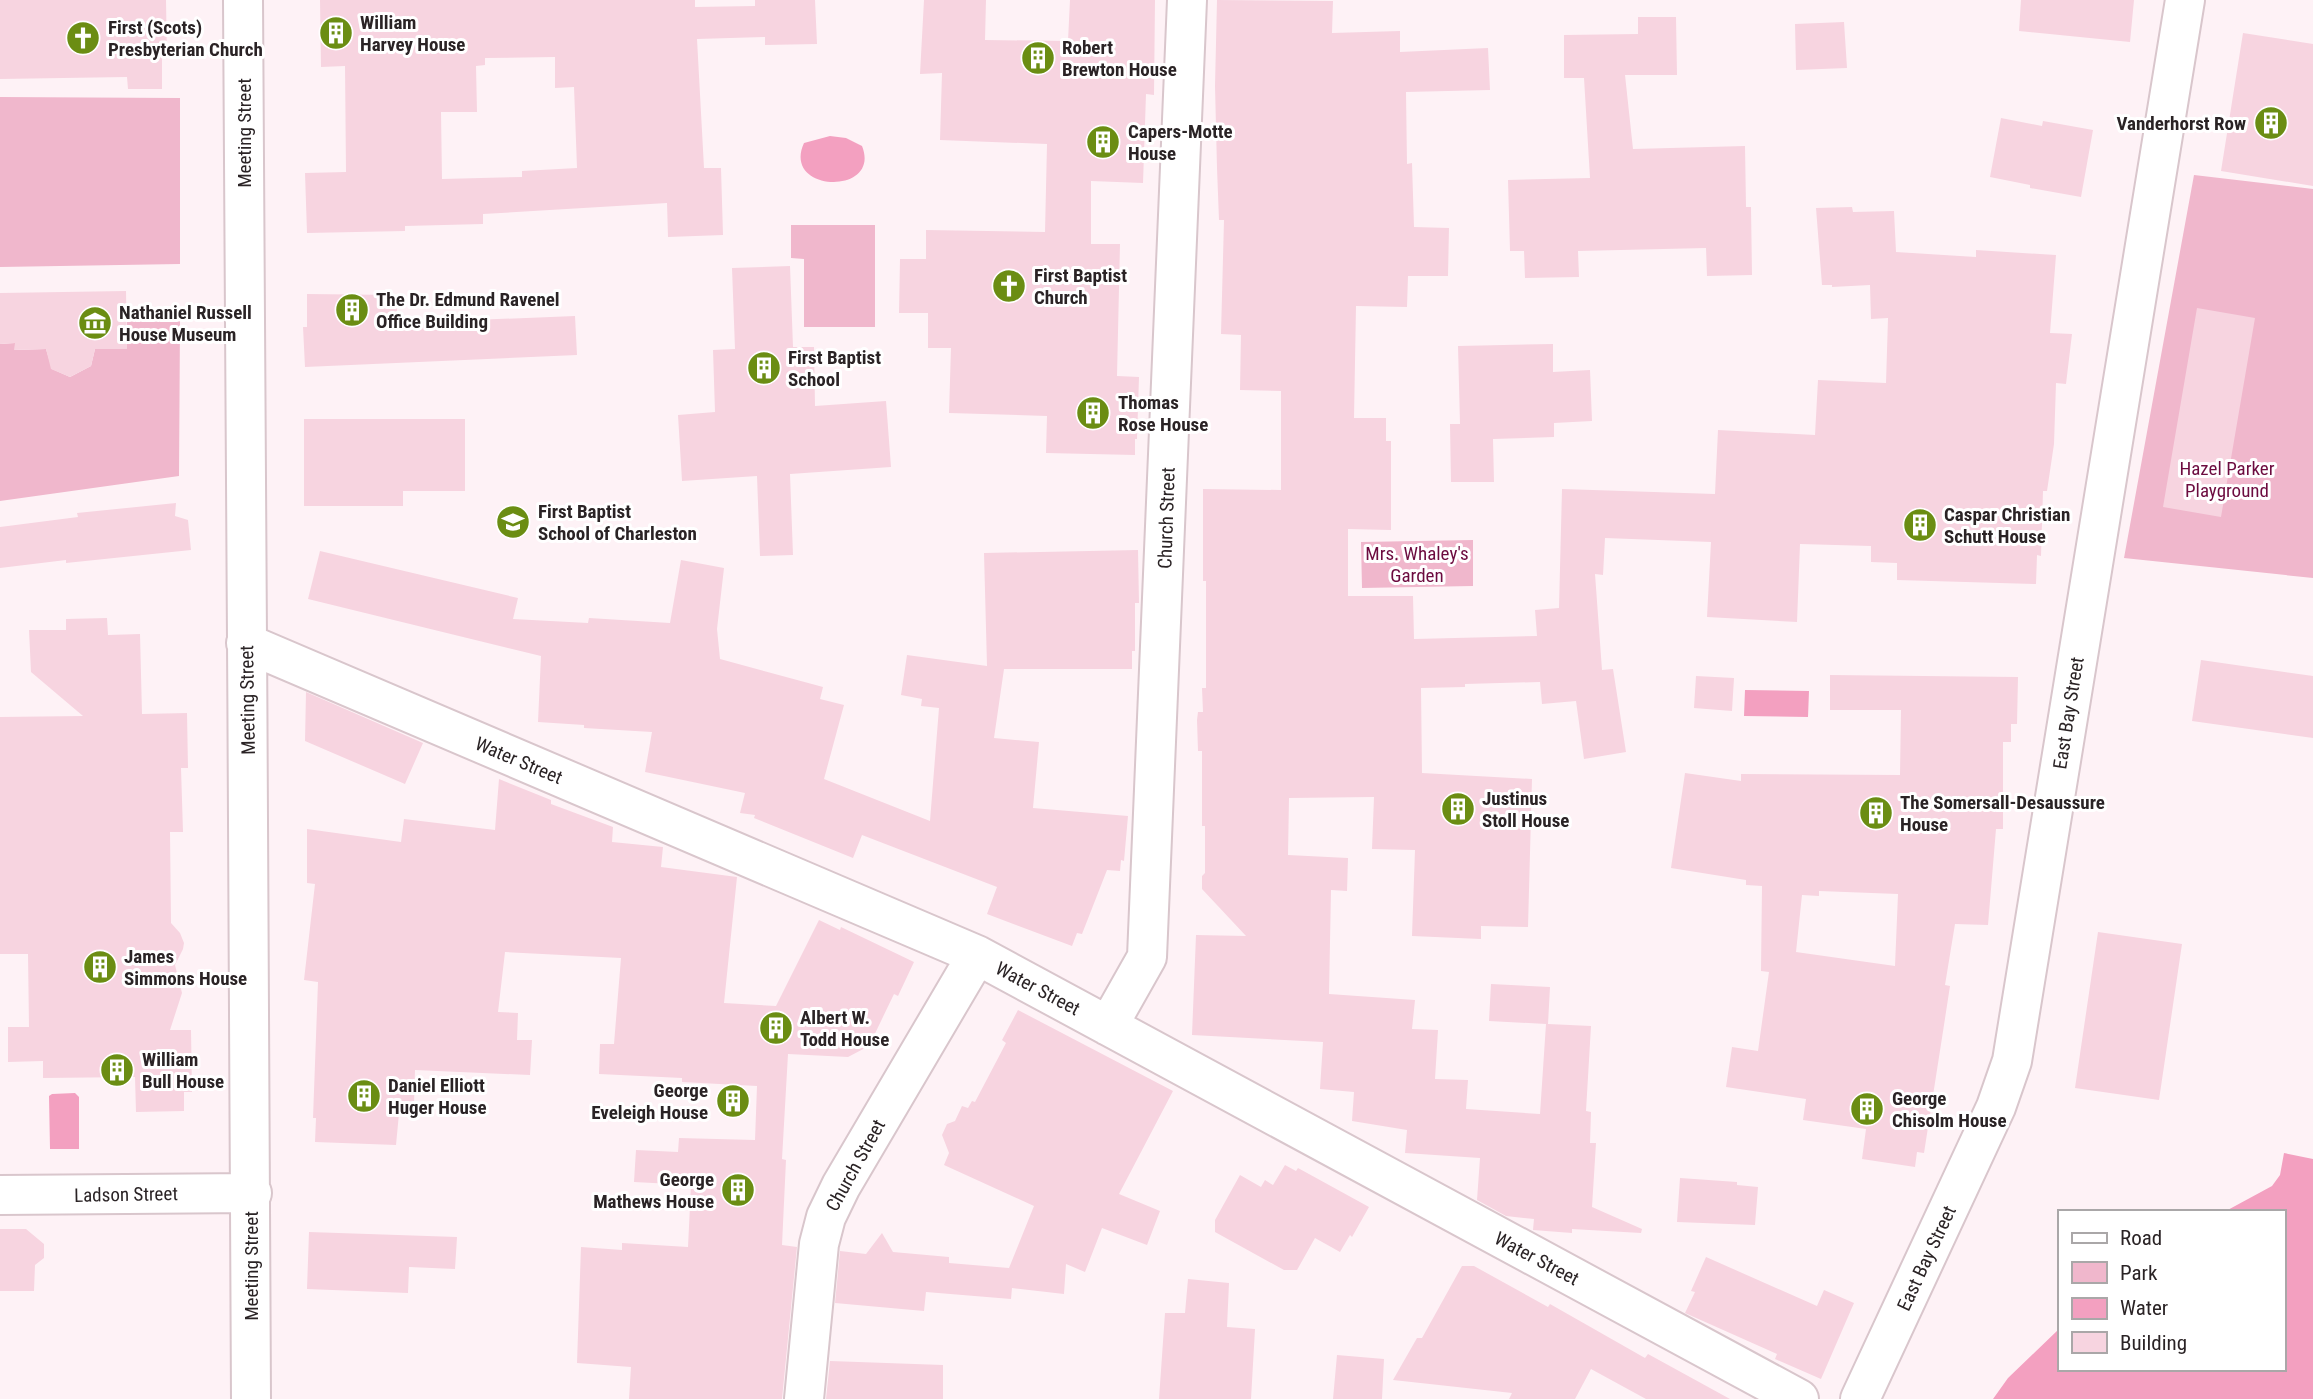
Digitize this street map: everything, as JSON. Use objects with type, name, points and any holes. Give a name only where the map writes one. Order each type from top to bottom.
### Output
[{"type":"street","name":"Meeting Street","points":[[243,0],[252,1193],[251,1399]]},
{"type":"street","name":"Church Street","points":[[1108,1026],[1147,957],[1187,0]]},
{"type":"street","name":"East Bay Street","points":[[1860,1399],[1996,1107],[2012,1061],[2185,0]]},
{"type":"street","name":"Water Street","points":[[246,643],[977,955],[1798,1399]]},
{"type":"street","name":"Church Street","points":[[804,1399],[819,1244],[826,1217],[854,1163],[977,955]]},
{"type":"street","name":"Ladson Street","points":[[0,1195],[252,1193]]},
{"type":"green space","points":[[0,97],[180,98],[180,264],[0,267]]},
{"type":"green space","name":"Hazel Parker Playground","points":[[2194,175],[2313,189],[2313,578],[2124,558]]},
{"type":"green space","points":[[791,225],[875,225],[875,327],[804,327],[804,259],[791,258]]},
{"type":"green space","points":[[127,319],[180,321],[179,476],[0,501],[0,344],[15,343],[15,350],[46,349],[52,369],[70,377],[91,366],[95,349],[127,348]]},
{"type":"green space","name":"Mrs. Whaley's Garden","points":[[1473,540],[1473,586],[1362,588],[1361,542]]},
{"type":"water","points":[[830,136],[846,138],[862,146],[864,162],[858,174],[846,180],[832,182],[818,179],[806,172],[801,160],[804,143]]},
{"type":"water","points":[[1745,690],[1809,691],[1808,717],[1744,716]]},
{"type":"water","points":[[75,1093],[79,1097],[79,1149],[50,1149],[49,1096]]},
{"type":"water","points":[[2284,1153],[2313,1159],[2313,1399],[1993,1399],[2008,1378],[2058,1330],[2058,1371],[2285,1371],[2285,1210],[2228,1210],[2272,1186],[2280,1175]]},
{"type":"building","name":"First (Scots) Presbyterian Church","points":[[0,0],[166,0],[167,59],[162,59],[162,89],[128,89],[127,77],[0,79]]},
{"type":"building","points":[[320,0],[695,0],[695,7],[755,6],[755,0],[815,0],[817,44],[765,45],[765,37],[697,39],[704,168],[721,168],[723,235],[668,237],[667,203],[483,214],[483,224],[405,226],[405,231],[307,233],[305,173],[346,172],[345,66],[321,67]],"holes":[[[555,57],[555,88],[574,87],[577,168],[522,171],[522,177],[442,179],[441,112],[477,112],[476,66],[485,65],[485,58]]]},
{"type":"building","points":[[924,0],[986,0],[985,40],[1068,41],[1070,0],[1155,0],[1154,95],[1146,94],[1143,183],[1091,181],[1091,244],[1120,244],[1117,376],[1139,377],[1135,455],[1046,453],[1047,416],[949,413],[951,348],[928,348],[928,313],[899,313],[900,259],[926,259],[926,230],[1045,232],[1047,144],[940,140],[942,73],[920,74]]},
{"type":"building","points":[[1217,0],[1333,1],[1332,33],[1400,31],[1400,52],[1488,48],[1490,90],[1406,92],[1407,164],[1412,163],[1414,227],[1449,228],[1448,276],[1408,276],[1407,307],[1356,306],[1354,418],[1386,418],[1386,441],[1391,441],[1391,530],[1348,529],[1348,596],[1413,596],[1414,639],[1537,636],[1535,610],[1559,608],[1562,489],[1715,494],[1718,430],[1815,435],[1818,380],[1886,383],[1888,318],[1871,319],[1870,285],[1822,285],[1816,208],[1852,207],[1853,212],[1894,211],[1896,252],[1976,257],[1976,250],[2056,255],[2050,333],[2072,334],[2066,384],[2056,383],[2054,444],[2047,491],[2043,491],[2041,556],[2037,555],[2036,584],[1897,580],[1897,563],[1871,562],[1871,546],[1800,544],[1797,622],[1707,617],[1711,542],[1605,538],[1603,575],[1595,574],[1602,670],[1613,669],[1626,752],[1584,759],[1576,701],[1542,704],[1540,682],[1421,688],[1422,773],[1532,779],[1528,927],[1481,926],[1481,939],[1412,936],[1415,850],[1372,849],[1374,797],[1289,798],[1288,855],[1348,858],[1347,891],[1331,890],[1329,994],[1415,1000],[1412,1029],[1438,1030],[1435,1079],[1468,1080],[1466,1109],[1540,1114],[1546,1024],[1489,1021],[1491,984],[1550,987],[1548,1024],[1591,1026],[1586,1111],[1591,1112],[1590,1143],[1596,1143],[1592,1207],[1642,1229],[1641,1233],[1533,1230],[1534,1219],[1506,1216],[1477,1200],[1480,1158],[1405,1153],[1407,1130],[1352,1121],[1354,1092],[1320,1089],[1323,1042],[1192,1035],[1196,935],[1246,936],[1202,889],[1202,876],[1205,873],[1205,826],[1202,826],[1202,751],[1198,751],[1197,720],[1198,712],[1203,712],[1202,688],[1206,688],[1203,489],[1281,490],[1281,391],[1240,390],[1241,335],[1221,334],[1224,220],[1219,220],[1217,168]]},
{"type":"building","points":[[2021,0],[2134,0],[2130,42],[2019,31]]},
{"type":"building","points":[[1638,17],[1676,17],[1677,75],[1625,75],[1633,149],[1745,146],[1746,207],[1751,207],[1752,275],[1707,276],[1706,248],[1578,251],[1579,277],[1525,278],[1524,251],[1510,251],[1508,180],[1590,178],[1584,78],[1564,78],[1564,35],[1638,34]]},
{"type":"building","points":[[1844,22],[1847,68],[1796,70],[1795,24]]},
{"type":"building","name":"Vanderhorst Row","points":[[2243,33],[2313,44],[2313,186],[2221,171]]},
{"type":"building","points":[[2001,118],[2042,126],[2043,121],[2093,130],[2081,197],[2030,188],[2030,185],[1990,177]]},
{"type":"building","name":"First Baptist School","points":[[790,266],[793,347],[814,347],[815,406],[886,401],[891,467],[790,474],[793,555],[760,556],[757,476],[682,481],[678,415],[715,412],[713,350],[735,349],[732,268]]},
{"type":"building","points":[[126,291],[127,349],[95,349],[91,366],[70,377],[51,369],[46,349],[14,350],[15,343],[0,344],[0,293]]},
{"type":"building","points":[[307,294],[397,295],[397,323],[575,316],[577,355],[305,367],[303,327],[307,327]]},
{"type":"building","points":[[2197,308],[2255,318],[2221,517],[2163,507]]},
{"type":"building","points":[[1553,344],[1553,372],[1590,370],[1592,421],[1554,423],[1554,437],[1493,439],[1494,482],[1451,482],[1450,424],[1460,424],[1458,346]]},
{"type":"building","points":[[304,419],[465,419],[465,491],[403,491],[403,506],[304,506]]},
{"type":"building","points":[[176,503],[175,516],[188,520],[191,550],[0,568],[0,527],[78,517],[77,513]]},
{"type":"building","points":[[1138,550],[1139,603],[1135,603],[1135,651],[1132,651],[1132,669],[1004,669],[994,738],[1039,742],[1033,808],[1128,816],[1124,861],[1121,860],[1120,871],[1107,870],[1082,934],[1077,933],[1072,946],[987,914],[997,887],[862,835],[853,858],[754,818],[755,815],[740,813],[745,793],[645,772],[652,732],[538,722],[541,656],[308,599],[320,551],[518,598],[513,619],[588,623],[589,618],[670,623],[681,560],[724,568],[717,629],[720,659],[823,687],[820,699],[844,705],[824,779],[930,821],[939,708],[921,706],[922,699],[901,695],[907,655],[987,666],[984,553]]},
{"type":"building","points":[[107,618],[108,635],[140,634],[142,714],[187,713],[188,768],[181,768],[183,832],[170,832],[171,923],[184,943],[175,965],[182,993],[170,1030],[191,1030],[192,1092],[184,1092],[184,1111],[136,1112],[135,1077],[43,1078],[43,1061],[8,1062],[8,1027],[29,1027],[28,954],[0,954],[0,717],[83,716],[31,672],[29,630],[66,630],[66,619]]},
{"type":"building","points":[[2201,660],[2313,676],[2313,738],[2192,721]]},
{"type":"building","points":[[1830,675],[2018,677],[2017,724],[2011,724],[2011,742],[2003,742],[2003,829],[1996,829],[1988,925],[1955,924],[1945,985],[1950,986],[1924,1153],[1917,1152],[1915,1167],[1862,1159],[1866,1129],[1803,1120],[1806,1099],[1726,1087],[1732,1047],[1758,1051],[1769,972],[1761,971],[1762,886],[1746,885],[1746,880],[1671,868],[1685,773],[1741,781],[1741,774],[1900,775],[1901,710],[1830,710]],"holes":[[[1819,891],[1898,894],[1895,966],[1796,952],[1802,895],[1819,896]]]},
{"type":"building","points":[[1696,676],[1734,678],[1732,711],[1694,708]]},
{"type":"building","points":[[306,692],[423,743],[405,784],[305,741]]},
{"type":"building","points":[[499,779],[551,800],[551,804],[613,827],[612,842],[663,847],[661,867],[737,877],[724,1003],[776,1006],[819,920],[840,930],[841,927],[914,962],[898,996],[894,994],[869,1046],[848,1057],[788,1054],[782,1159],[786,1160],[782,1245],[797,1247],[782,1399],[629,1399],[631,1367],[577,1363],[581,1247],[622,1250],[622,1243],[688,1247],[691,1185],[634,1182],[636,1150],[678,1152],[679,1138],[755,1140],[757,1086],[682,1082],[682,1078],[599,1074],[600,1044],[614,1044],[621,958],[505,952],[498,1012],[518,1013],[517,1040],[532,1040],[530,1075],[415,1070],[414,1104],[400,1103],[396,1145],[315,1142],[316,1118],[313,1118],[318,982],[304,980],[315,884],[307,883],[307,829],[401,842],[404,819],[495,830]]},
{"type":"building","points":[[2098,932],[2182,944],[2159,1100],[2075,1088]]},
{"type":"building","points":[[1018,1010],[1173,1091],[1119,1194],[1160,1211],[1147,1245],[1102,1228],[1085,1272],[1066,1264],[1064,1294],[1012,1288],[1011,1299],[926,1292],[924,1311],[835,1303],[840,1251],[866,1254],[882,1233],[893,1252],[949,1257],[949,1263],[1009,1268],[1034,1206],[944,1165],[949,1153],[942,1135],[947,1124],[955,1121],[962,1106],[968,1108],[972,1101],[975,1102],[1006,1043],[1002,1040]]},
{"type":"building","points":[[1285,1165],[1296,1171],[1298,1168],[1369,1207],[1340,1252],[1315,1238],[1297,1270],[1284,1270],[1215,1232],[1215,1220],[1240,1175],[1261,1187],[1265,1180],[1273,1185]]},
{"type":"building","points":[[1680,1178],[1737,1182],[1737,1185],[1758,1187],[1755,1225],[1677,1222]]},
{"type":"building","points":[[0,1229],[26,1229],[44,1244],[44,1258],[35,1265],[34,1291],[0,1291]]},
{"type":"building","points":[[309,1232],[457,1237],[455,1269],[409,1267],[408,1293],[307,1289]]},
{"type":"building","points":[[1706,1257],[1817,1306],[1824,1290],[1854,1303],[1821,1379],[1775,1359],[1777,1354],[1685,1313],[1695,1292],[1691,1291]]},
{"type":"building","points":[[1462,1266],[1474,1266],[1548,1307],[1550,1304],[1645,1358],[1648,1354],[1730,1399],[1646,1399],[1591,1369],[1575,1399],[1509,1399],[1512,1393],[1393,1380],[1417,1338],[1422,1338]]},
{"type":"building","points":[[1188,1279],[1229,1283],[1227,1327],[1255,1329],[1251,1399],[1159,1399],[1165,1313],[1185,1313]]},
{"type":"building","points":[[1337,1355],[1384,1359],[1382,1399],[1333,1399]]},
{"type":"building","points":[[830,1361],[943,1365],[943,1399],[826,1399]]},
{"type":"place","name":"William Harvey House","points":[[336,33]]},
{"type":"place","name":"First (Scots) Presbyterian Church","points":[[83,38]]},
{"type":"place","name":"Robert Brewton House","points":[[1038,58]]},
{"type":"place","name":"Vanderhorst Row","points":[[2271,123]]},
{"type":"place","name":"Capers-Motte House","points":[[1103,142]]},
{"type":"place","name":"First Baptist Church","points":[[1009,286]]},
{"type":"place","name":"The Dr. Edmund Ravenel Office Building","points":[[352,310]]},
{"type":"place","name":"Nathaniel Russell House Museum","points":[[95,323]]},
{"type":"place","name":"First Baptist School","points":[[764,368]]},
{"type":"place","name":"Thomas Rose House","points":[[1093,413]]},
{"type":"place","name":"First Baptist School of Charleston","points":[[513,522]]},
{"type":"place","name":"Caspar Christian Schutt House","points":[[1920,525]]},
{"type":"place","name":"Justinus Stoll House","points":[[1458,809]]},
{"type":"place","name":"The Somersall-Desaussure House","points":[[1876,813]]},
{"type":"place","name":"James Simmons House","points":[[100,967]]},
{"type":"place","name":"Albert W. Todd House","points":[[776,1028]]},
{"type":"place","name":"William Bull House","points":[[117,1070]]},
{"type":"place","name":"Daniel Elliott Huger House","points":[[364,1096]]},
{"type":"place","name":"George Eveleigh House","points":[[733,1101]]},
{"type":"place","name":"George Chisolm House","points":[[1867,1109]]},
{"type":"place","name":"George Mathews House","points":[[738,1190]]}]
